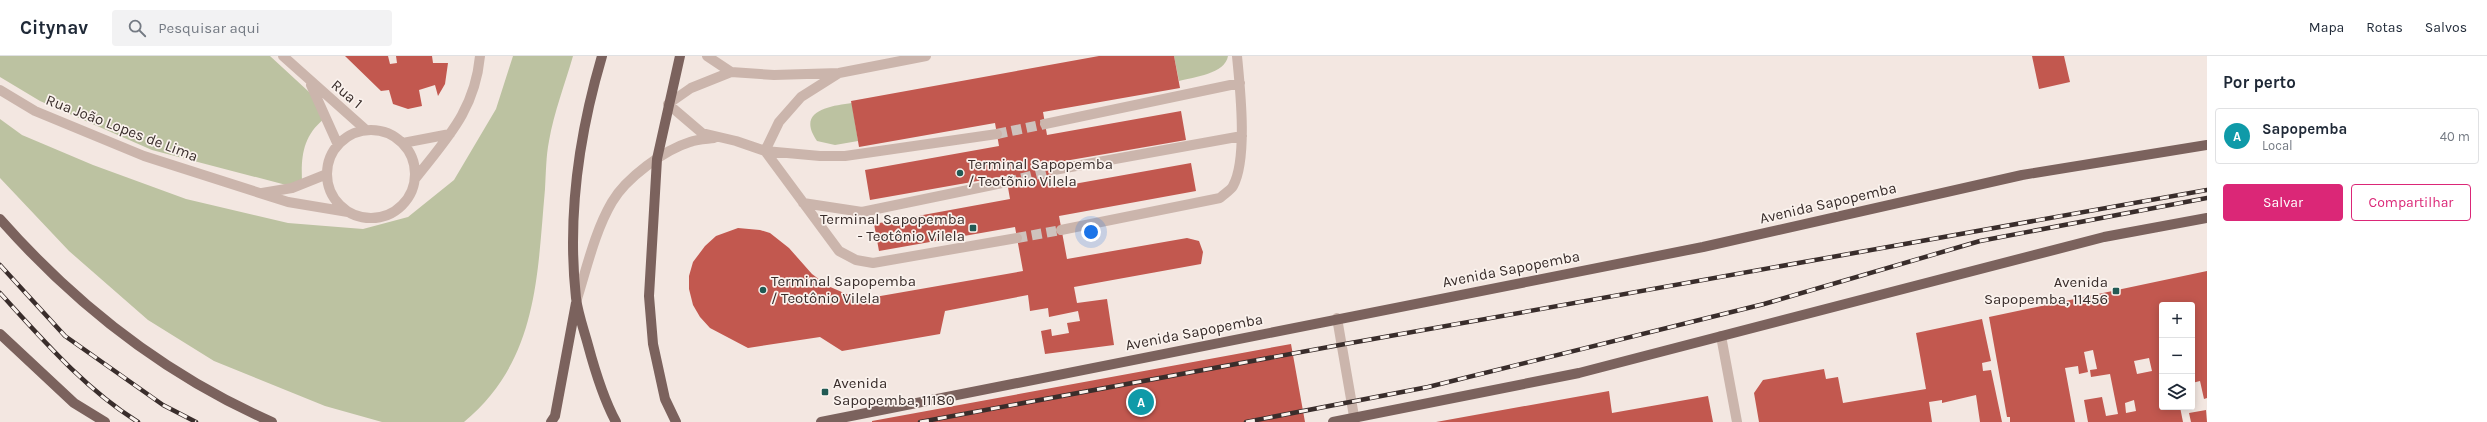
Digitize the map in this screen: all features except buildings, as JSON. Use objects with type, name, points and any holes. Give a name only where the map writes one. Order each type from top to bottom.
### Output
[{"type":"main road","points":[[602,56],[587,107],[577,169],[573,225],[576,299],[592,359],[608,407],[616,422]]},
{"type":"main road","points":[[676,422],[665,399],[653,344],[649,296],[657,159],[668,104],[680,56]]},
{"type":"main road","name":"Avenida Sapopemba","points":[[821,422],[1337,318],[1703,247],[2022,175],[2207,145]]},
{"type":"main road","points":[[1333,422],[1355,420],[1579,373],[2104,237],[2207,218]]},
{"type":"main road","points":[[0,219],[26,249],[93,310],[160,361],[245,410],[272,422]]},
{"type":"main road","points":[[551,422],[560,387],[576,299]]},
{"type":"main road","points":[[0,334],[74,402],[105,422]]},
{"type":"street","name":"Rua 1","points":[[283,56],[309,82],[366,130]]},
{"type":"street","points":[[415,179],[415,166],[411,154],[403,143],[392,135],[380,130],[366,130],[351,135],[338,145],[330,159],[327,174],[330,190],[338,204],[348,212],[372,218],[396,211],[406,202],[415,179],[450,134],[467,108],[478,80],[480,56]]},
{"type":"street","points":[[707,56],[731,72]]},
{"type":"street","points":[[926,56],[839,73],[774,75],[731,72],[691,88],[668,104],[702,133],[765,151],[832,157],[997,134]]},
{"type":"street","points":[[1061,230],[1220,198],[1233,187],[1238,176],[1242,136],[1240,83],[1236,56]]},
{"type":"street","points":[[765,151],[779,122],[801,97],[839,73]]},
{"type":"street","name":"Rua 1","points":[[309,82],[338,145]]},
{"type":"street","points":[[1045,124],[1240,83]]},
{"type":"street","name":"Rua João Lopes de Lima","points":[[0,90],[35,111],[144,156],[258,194],[288,202],[348,212]]},
{"type":"street","points":[[403,143],[450,134]]},
{"type":"street","points":[[1054,170],[1242,136]]},
{"type":"street","points":[[576,299],[603,221],[613,202],[629,181],[657,159],[690,142],[720,137]]},
{"type":"street","points":[[765,151],[839,251],[856,260],[873,263],[1017,238]]},
{"type":"street","name":"Rua João Lopes de Lima","points":[[258,194],[292,188],[327,174]]},
{"type":"street","points":[[803,203],[862,212],[1007,182]]},
{"type":"street","points":[[1337,318],[1355,420]]},
{"type":"street","points":[[1721,336],[1737,422]]},
{"type":"green space","points":[[0,56],[270,56],[321,103],[324,119],[312,132],[305,147],[302,163],[302,181],[290,186],[152,150],[40,101],[0,77]]},
{"type":"green space","points":[[513,56],[573,56],[554,119],[548,147],[539,254],[529,316],[520,344],[507,372],[488,398],[464,422],[382,422],[325,406],[214,361],[148,320],[69,251],[0,178],[0,119],[22,135],[93,165],[186,199],[288,223],[363,229],[408,217],[454,180],[496,109]]},
{"type":"green space","points":[[1174,56],[1228,56],[1226,62],[1215,71],[1179,81]]},
{"type":"green space","points":[[852,103],[858,141],[835,145],[817,141],[810,123],[813,117],[825,108]]},
{"type":"tunnel","points":[[997,134],[1045,124]]},
{"type":"tunnel","points":[[1007,182],[1054,170]]},
{"type":"tunnel","points":[[1017,238],[1061,230]]},
{"type":"railway","points":[[920,422],[1345,344],[2207,190]]},
{"type":"railway","points":[[1246,422],[1428,387],[1764,304],[1980,241],[2207,198]]},
{"type":"railway","points":[[0,265],[65,336],[163,405],[196,422]]},
{"type":"railway","points":[[0,293],[82,379],[119,409],[138,422]]},
{"type":"place","name":"Terminal Sapopemba / Teotõnio Vilela","points":[[960,173]]},
{"type":"place","name":"Terminal Sapopemba - Teotônio Vilela","points":[[973,228]]},
{"type":"place","name":"Terminal Sapopemba / Teotônio Vilela","points":[[763,290]]},
{"type":"place","name":"Avenida Sapopemba, 11456","points":[[2116,291]]},
{"type":"place","name":"Avenida Sapopemba, 11180","points":[[825,392]]},
{"type":"place","name":"Sapopemba","points":[[1141,402]]}]
